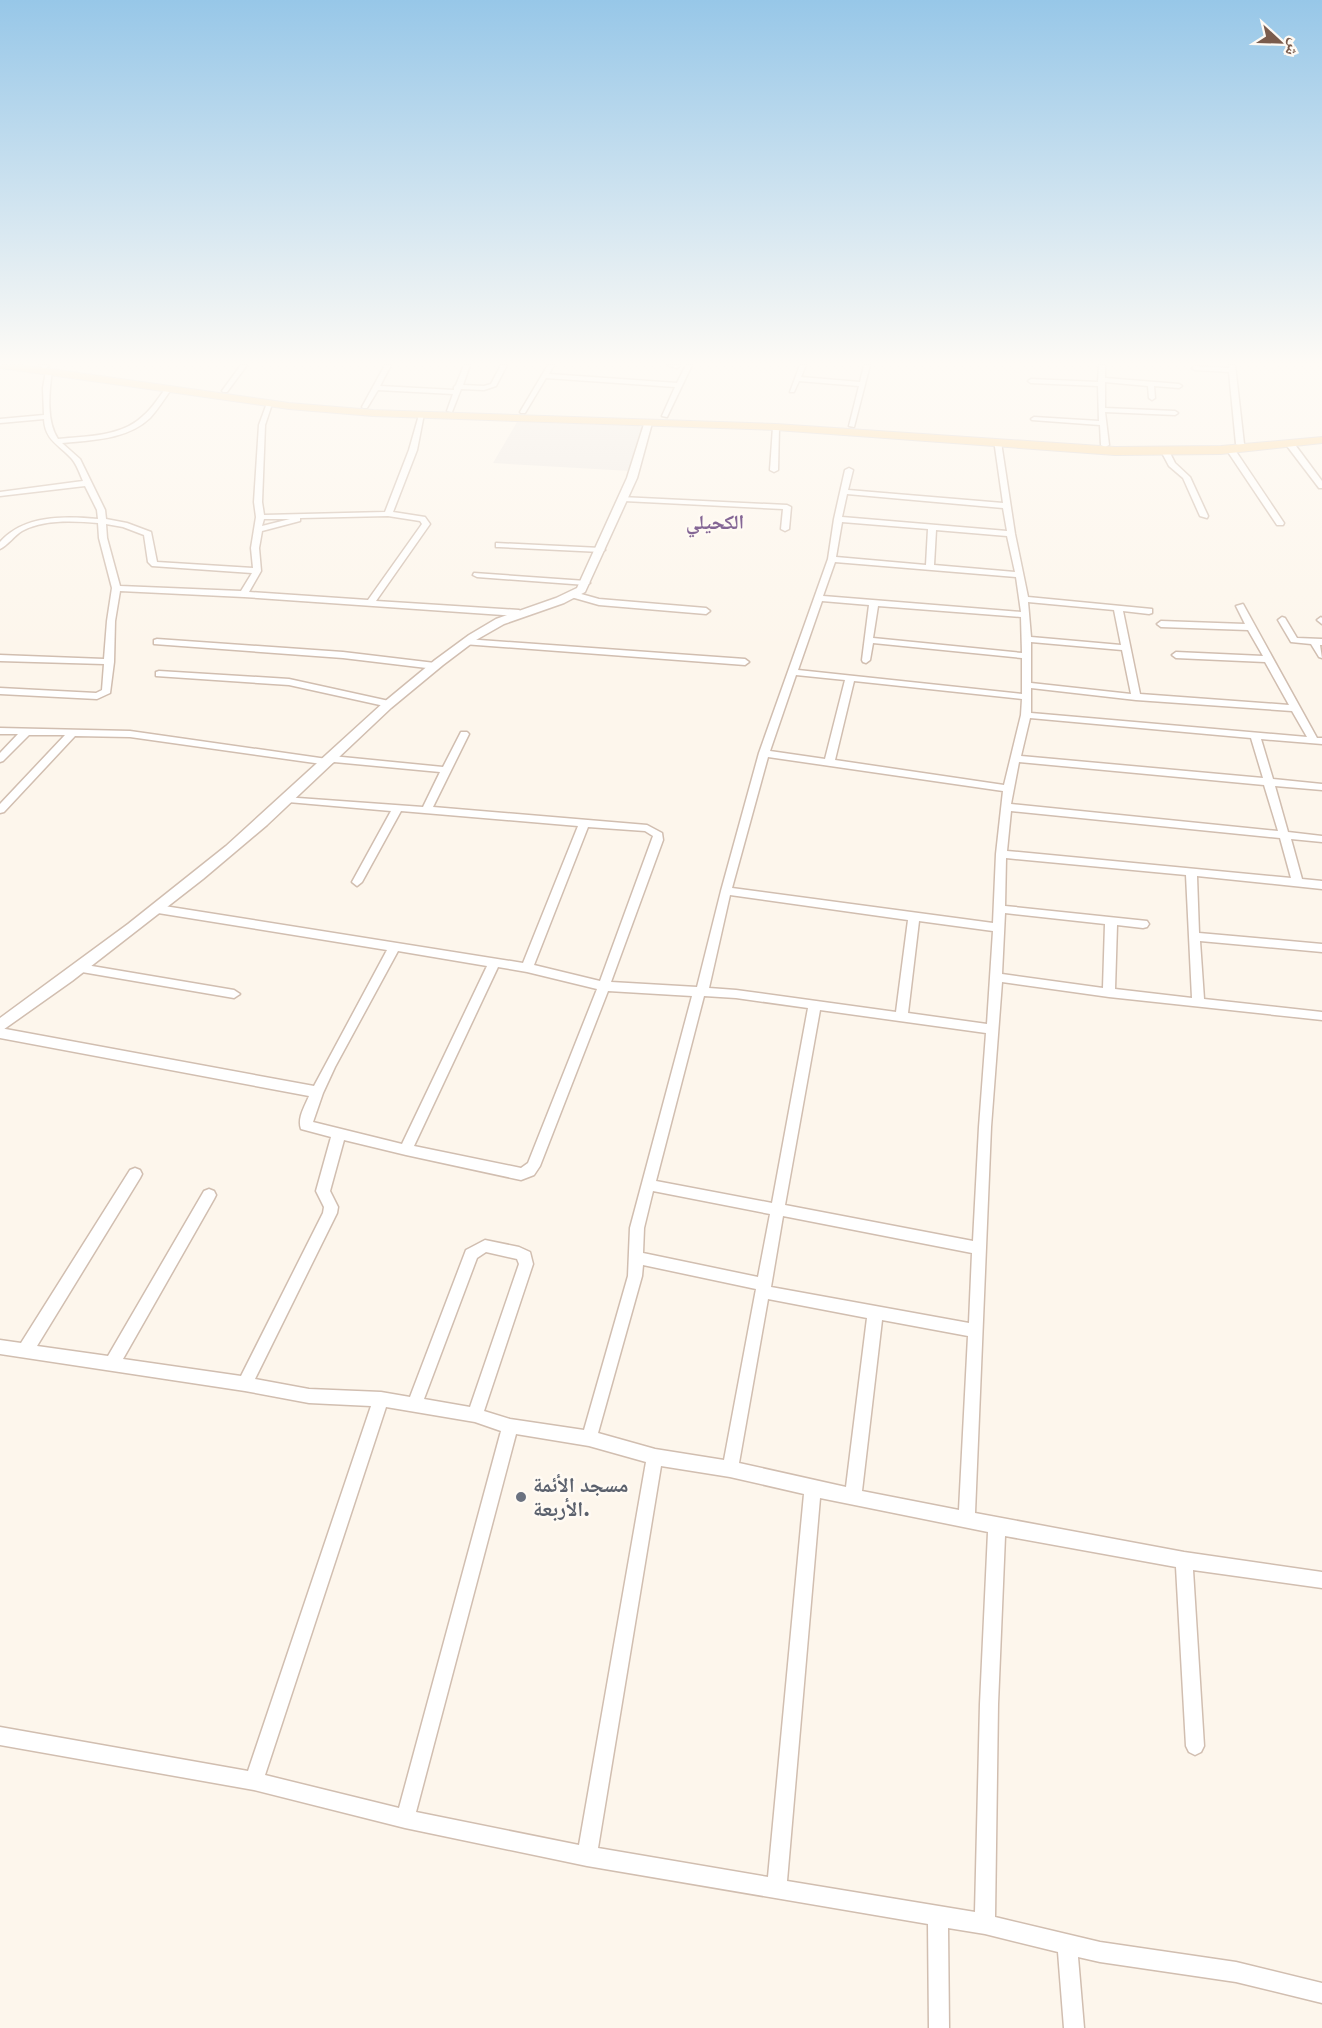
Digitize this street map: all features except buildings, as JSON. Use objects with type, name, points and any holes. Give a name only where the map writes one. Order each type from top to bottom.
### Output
[{"type":"street","points":[[0,692],[97,696],[107,692],[111,621],[116,588],[103,538],[101,510],[76,460]]},
{"type":"street","points":[[244,594],[257,571],[255,548],[260,517],[258,502],[260,460]]},
{"type":"street","points":[[388,514],[409,460]]},
{"type":"street","points":[[0,1026],[158,909],[288,799],[389,704],[466,642],[519,613],[574,595],[586,583],[624,499],[636,460]]},
{"type":"street","points":[[774,460],[774,470]]},
{"type":"street","points":[[967,1519],[991,1029],[1000,909],[1001,854],[1005,807],[1026,715],[1027,691],[1024,598],[1018,575],[999,460]]},
{"type":"street","points":[[1170,460],[1186,477],[1204,516]]},
{"type":"street","points":[[1243,460],[1280,523]]},
{"type":"street","points":[[1302,460],[1322,486]]},
{"type":"street","points":[[589,1438],[635,1276],[637,1228],[726,891],[764,753],[832,559],[849,470]]},
{"type":"street","points":[[0,494],[88,483]]},
{"type":"street","points":[[845,492],[1006,506]]},
{"type":"street","points":[[624,499],[787,507],[785,529]]},
{"type":"street","points":[[260,517],[388,514],[422,519],[426,524],[370,603]]},
{"type":"street","points":[[258,529],[276,526],[301,516]]},
{"type":"street","points":[[838,519],[1011,534]]},
{"type":"street","points":[[0,547],[7,538],[28,526],[101,521],[139,528],[148,534],[152,562],[155,564],[257,571]]},
{"type":"street","points":[[930,567],[932,527]]},
{"type":"street","points":[[498,545],[601,550]]},
{"type":"street","points":[[832,559],[1018,575]]},
{"type":"street","points":[[477,575],[586,583]]},
{"type":"street","points":[[116,588],[244,594],[519,613]]},
{"type":"street","points":[[574,595],[599,602],[706,611]]},
{"type":"street","points":[[817,598],[1025,615]]},
{"type":"street","points":[[1024,598],[1149,611]]},
{"type":"street","points":[[866,660],[874,602]]},
{"type":"street","points":[[1240,606],[1295,708],[1318,740]]},
{"type":"street","points":[[1118,608],[1136,697]]},
{"type":"street","points":[[1282,620],[1294,639],[1318,642],[1322,655]]},
{"type":"street","points":[[1161,624],[1251,627]]},
{"type":"street","points":[[1027,639],[1125,648]]},
{"type":"street","points":[[869,640],[1027,656]]},
{"type":"street","points":[[157,642],[343,655],[435,666]]},
{"type":"street","points":[[466,642],[745,662]]},
{"type":"street","points":[[1176,655],[1268,659]]},
{"type":"street","points":[[0,658],[110,662]]},
{"type":"street","points":[[791,672],[850,679],[1295,708]]},
{"type":"street","points":[[159,674],[290,682],[389,704]]},
{"type":"street","points":[[829,763],[850,679]]},
{"type":"street","points":[[1026,715],[1318,740]]},
{"type":"street","points":[[0,731],[142,736],[330,760],[446,770]]},
{"type":"street","points":[[0,759],[27,732]]},
{"type":"street","points":[[0,810],[72,732]]},
{"type":"street","points":[[427,810],[464,734]]},
{"type":"street","points":[[1255,735],[1298,883]]},
{"type":"street","points":[[764,753],[1008,789]]},
{"type":"street","points":[[1016,759],[1322,787]]},
{"type":"street","points":[[288,799],[647,828],[658,835],[604,986],[533,1166],[529,1171],[521,1174],[406,1150],[306,1125],[305,1118],[317,1092],[395,946]]},
{"type":"street","points":[[1005,807],[1322,839]]},
{"type":"street","points":[[357,882],[398,808]]},
{"type":"street","points":[[526,969],[584,824]]},
{"type":"street","points":[[1001,854],[1322,885]]},
{"type":"street","points":[[1191,873],[1198,1002]]},
{"type":"street","points":[[726,891],[999,928]]},
{"type":"street","points":[[158,909],[494,963],[604,986],[700,991],[902,1015],[991,1029]]},
{"type":"street","points":[[1000,909],[1143,924]]},
{"type":"street","points":[[902,1015],[914,916]]},
{"type":"street","points":[[1109,993],[1111,921]]},
{"type":"street","points":[[1194,936],[1322,948]]},
{"type":"street","points":[[406,1150],[494,963]]},
{"type":"street","points":[[80,968],[234,994]]},
{"type":"street","points":[[996,976],[1109,993],[1322,1016]]},
{"type":"street","points":[[730,1468],[765,1289],[815,1004]]},
{"type":"street","points":[[0,1033],[317,1092]]},
{"type":"street","points":[[245,1384],[330,1214],[331,1207],[323,1191],[339,1133]]},
{"type":"street","points":[[25,1351],[135,1174]]},
{"type":"street","points":[[649,1185],[980,1248]]},
{"type":"street","points":[[112,1364],[209,1195]]},
{"type":"street","points":[[414,1406],[471,1254],[485,1246],[519,1253],[525,1256],[526,1263],[475,1415]]},
{"type":"street","points":[[637,1258],[875,1314],[975,1331]]},
{"type":"street","points":[[853,1497],[875,1314]]},
{"type":"street","points":[[1,1348],[245,1384],[309,1396],[381,1400],[475,1415],[510,1426],[589,1438],[655,1457],[730,1468],[853,1497],[998,1526],[1184,1560],[1322,1580]]},
{"type":"street","points":[[254,1781],[381,1400]]},
{"type":"street","points":[[405,1819],[510,1426]]},
{"type":"street","points":[[587,1856],[655,1457]]},
{"type":"street","points":[[777,1889],[813,1487]]},
{"type":"street","points":[[985,1924],[989,1704],[998,1526]]},
{"type":"street","points":[[1184,1560],[1195,1746]]},
{"type":"street","points":[[0,1736],[254,1781],[405,1819],[587,1856],[985,1924],[1100,1952],[1236,1972],[1322,1993]]},
{"type":"street","points":[[938,1916],[939,2028]]},
{"type":"street","points":[[1068,1943],[1074,2028]]},
{"type":"shaded area","points":[[495,460],[634,460],[630,471],[493,463]]},
{"type":"place","name":"مسجد الأئمة الأربعة.","points":[[521,1497]]},
{"type":"district","name":"الكحيلي","points":[[715,522]]}]
